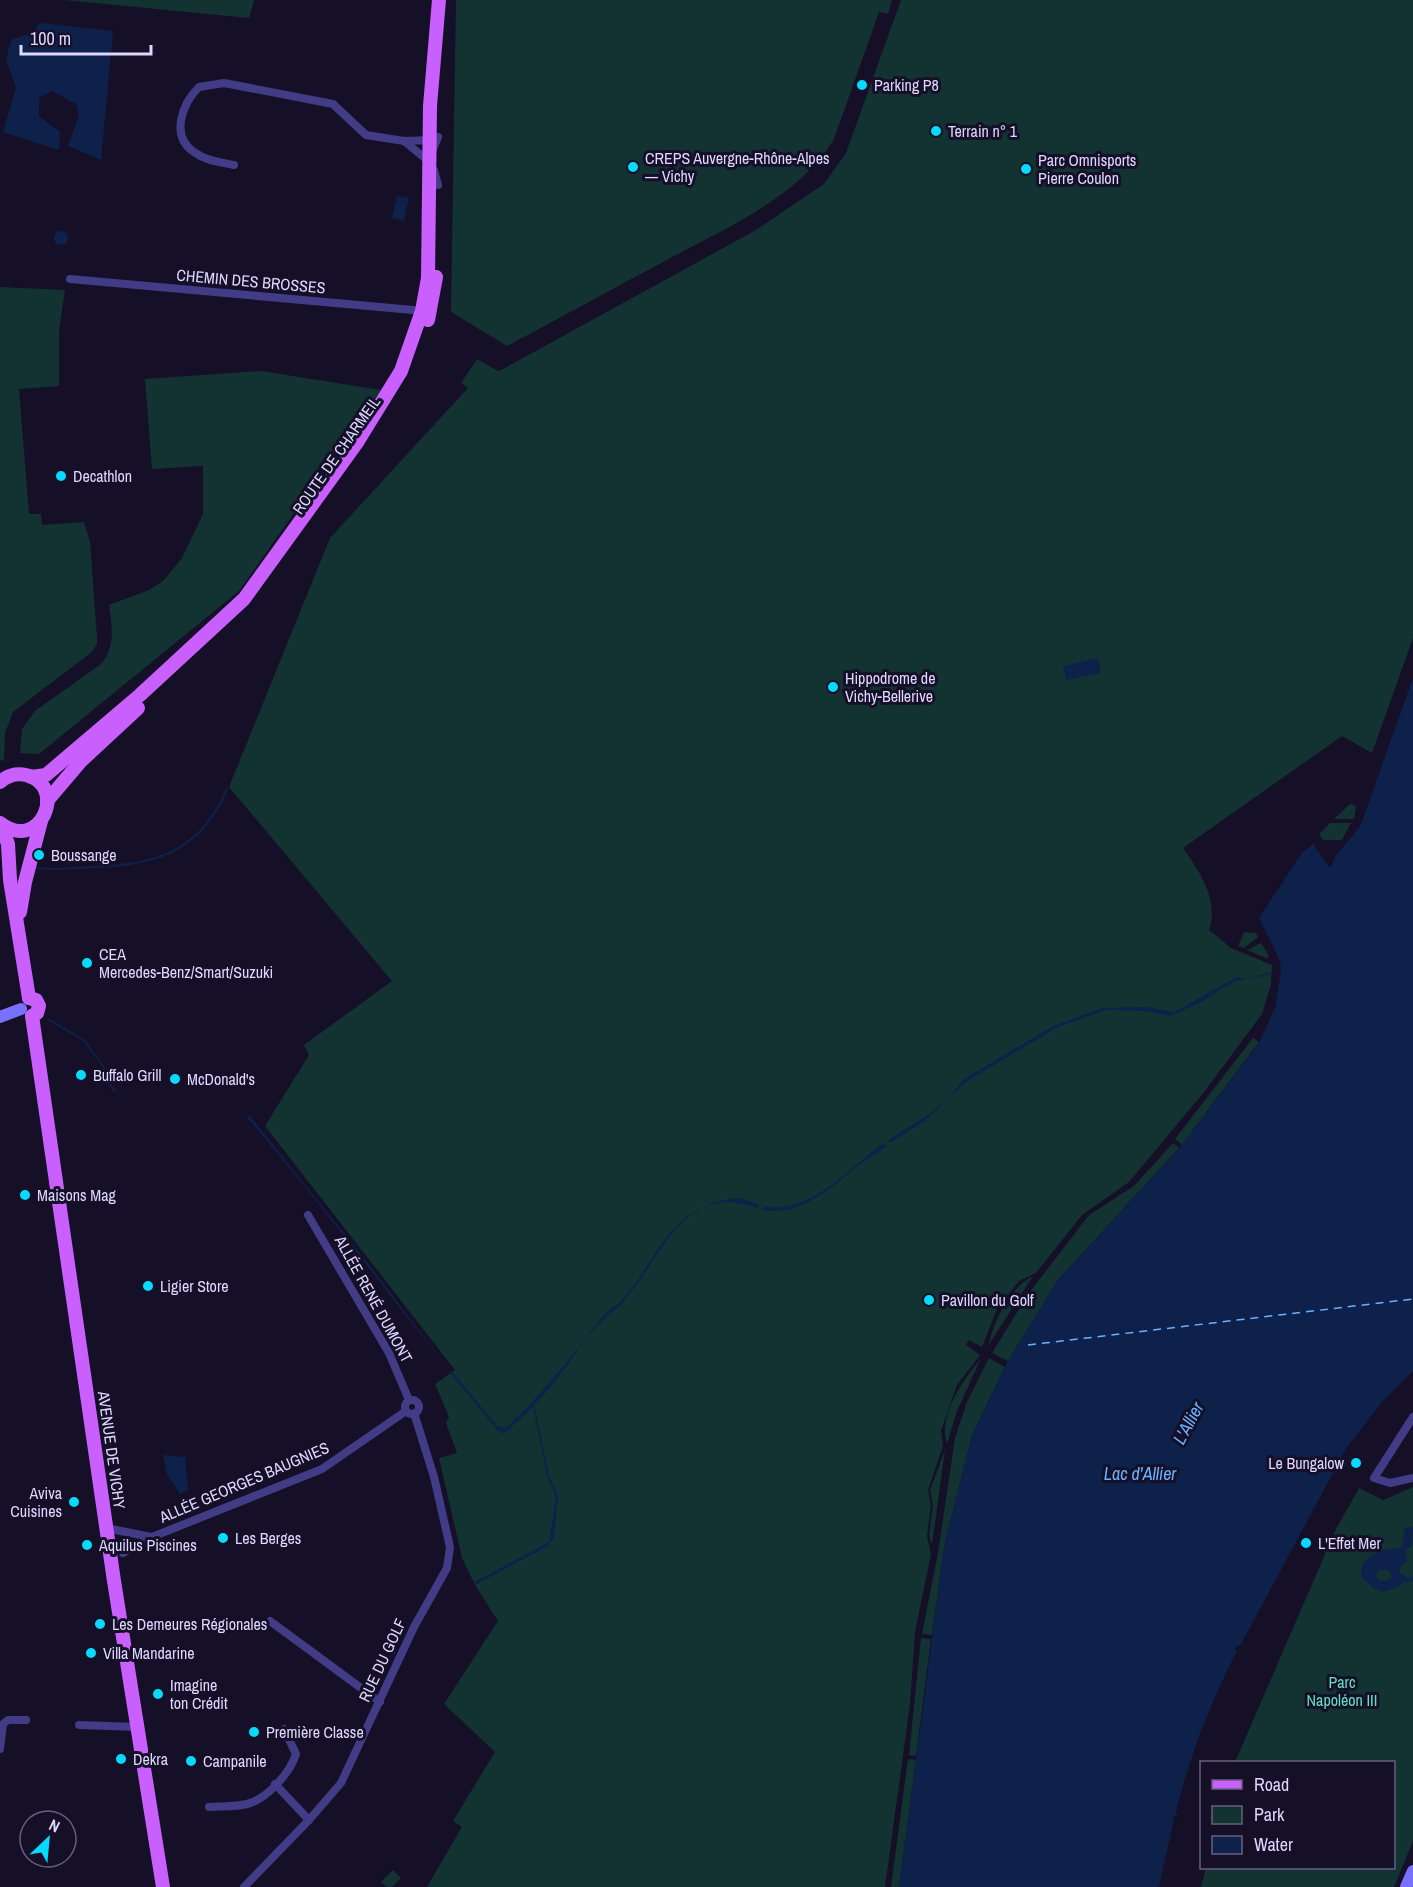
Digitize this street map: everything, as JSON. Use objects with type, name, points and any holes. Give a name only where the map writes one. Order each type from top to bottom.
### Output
[{"type":"main road","name":"ROUTE DE CHARMEIL","points":[[48,801],[81,761],[251,604],[348,464],[388,413],[413,367],[439,245],[438,185],[430,106],[439,0]]},
{"type":"main road","name":"ROUTE DE CHARMEIL","points":[[0,782],[17,775],[32,777],[46,775],[140,695],[244,598],[380,409],[401,371],[426,312],[433,145]]},
{"type":"main road","points":[[32,777],[43,787],[48,801]]},
{"type":"main road","name":"AVENUE DE VICHY","points":[[20,935],[21,900],[48,801]]},
{"type":"main road","points":[[0,824],[21,831],[41,821]]},
{"type":"main road","name":"AVENUE DE VICHY","points":[[0,824],[8,844],[10,880],[20,935],[27,1008],[163,1887]]},
{"type":"street","points":[[234,165],[206,159],[186,145],[180,129],[181,116],[185,106],[199,87],[224,83],[333,104],[366,135],[433,145],[426,159],[404,141]]},
{"type":"street","name":"CHEMIN DES BROSSES","points":[[70,279],[426,312]]},
{"type":"street","points":[[0,1017],[27,1008]]},
{"type":"street","name":"ALLÉE RENÉ DUMONT","points":[[309,1215],[389,1353],[409,1401],[405,1405],[410,1412]]},
{"type":"street","name":"ALLÉE GEORGES BAUGNIES","points":[[123,1553],[152,1537],[322,1468],[410,1412]]},
{"type":"street","name":"RUE DU GOLF","points":[[244,1887],[309,1820],[341,1783],[414,1627],[447,1568],[449,1556],[434,1477],[410,1412]]},
{"type":"street","points":[[1413,1417],[1374,1478],[1389,1483],[1413,1478]]},
{"type":"street","name":"ALLÉE GEORGES BAUGNIES","points":[[106,1528],[152,1537]]},
{"type":"street","points":[[270,1621],[380,1702]]},
{"type":"street","points":[[0,1749],[3,1724],[8,1720],[26,1720]]},
{"type":"street","points":[[79,1725],[137,1727]]},
{"type":"street","points":[[209,1807],[245,1805],[258,1800],[292,1767],[296,1754],[284,1729]]},
{"type":"street","points":[[274,1784],[309,1820]]},
{"type":"street","points":[[1406,1887],[1413,1871]]},
{"type":"green space","points":[[64,0],[254,0],[249,18]]},
{"type":"green space","name":"CREPS Auvergne-Rhône-Alpes — Vichy","points":[[456,0],[892,0],[888,14],[879,12],[834,139],[819,160],[801,178],[780,195],[735,224],[507,346],[451,312]]},
{"type":"green space","name":"Hippodrome de Vichy-Bellerive","points":[[901,0],[1413,0],[1413,638],[1372,753],[1342,736],[1183,848],[1196,867],[1210,897],[1212,908],[1209,930],[1231,948],[1272,965],[1271,984],[1262,1014],[1204,1092],[1129,1182],[1082,1215],[1036,1273],[1019,1281],[997,1309],[982,1347],[969,1340],[966,1345],[980,1355],[957,1385],[941,1431],[943,1446],[928,1490],[931,1505],[927,1536],[931,1554],[915,1632],[910,1704],[885,1887],[427,1887],[462,1827],[453,1821],[495,1752],[444,1704],[498,1621],[475,1585],[462,1558],[439,1458],[457,1453],[446,1423],[449,1417],[435,1384],[455,1370],[265,1126],[309,1055],[304,1045],[392,981],[229,787],[330,538],[468,388],[461,383],[477,359],[498,371],[503,369],[756,230],[824,184],[846,153]]},
{"type":"green space","points":[[0,287],[65,290],[59,330],[59,386],[19,389],[29,514],[41,514],[42,525],[84,522],[90,542],[97,638],[97,644],[92,652],[13,712],[5,733],[4,761],[0,760]]},
{"type":"green space","points":[[261,371],[381,390],[239,591],[39,754],[20,753],[22,729],[35,711],[101,664],[106,657],[112,636],[109,605],[149,590],[163,581],[182,558],[203,514],[203,466],[152,469],[145,379]]},
{"type":"green space","points":[[1350,804],[1356,806],[1354,819],[1334,819]]},
{"type":"green space","points":[[1330,823],[1351,823],[1342,840],[1323,840],[1319,834]]},
{"type":"green space","points":[[1244,932],[1256,933],[1258,937],[1244,948],[1238,946]]},
{"type":"green space","points":[[1261,943],[1269,956],[1266,958],[1247,950]]},
{"type":"green space","points":[[1253,1038],[1259,1042],[1182,1145],[1175,1139]]},
{"type":"green space","points":[[1173,1143],[1179,1148],[1058,1280],[1008,1361],[992,1353],[1029,1293],[1089,1215],[1134,1186]]},
{"type":"green space","points":[[1033,1276],[988,1346],[994,1326],[1004,1306],[1017,1288]]},
{"type":"green space","points":[[981,1358],[957,1411],[947,1444],[945,1432],[949,1409],[960,1387]]},
{"type":"green space","points":[[989,1358],[1005,1367],[972,1435],[945,1542],[932,1635],[922,1634],[938,1553],[955,1438],[967,1402]]},
{"type":"green space","points":[[945,1450],[932,1545],[929,1536],[933,1505],[930,1490]]},
{"type":"green space","name":"Parc Napoléon III","points":[[1413,1487],[1413,1841],[1394,1887],[1201,1887],[1206,1869],[1395,1869],[1395,1761],[1235,1761],[1336,1529],[1359,1488],[1383,1500]]},
{"type":"green space","points":[[921,1638],[931,1639],[916,1756],[909,1755]]},
{"type":"green space","points":[[908,1759],[916,1760],[899,1887],[891,1887]]},
{"type":"green space","points":[[393,1870],[401,1878],[392,1887],[387,1887],[381,1882]]},
{"type":"water","points":[[40,23],[113,31],[101,160],[68,146],[79,115],[76,104],[52,91],[39,98],[39,116],[60,132],[59,150],[3,132],[16,88],[6,60],[11,40],[31,33]]},
{"type":"water","points":[[397,196],[409,198],[404,221],[392,218]]},
{"type":"water","points":[[61,231],[66,233],[68,238],[66,243],[61,245],[56,243],[54,238],[56,233]]},
{"type":"water","points":[[1098,658],[1101,673],[1066,680],[1063,666]]},
{"type":"water","name":"Lac d'Allier","points":[[1413,678],[1413,1371],[1382,1402],[1347,1447],[1240,1646],[1237,1645],[1235,1650],[1237,1651],[1218,1690],[1194,1750],[1176,1812],[1178,1817],[1173,1815],[1172,1818],[1174,1819],[1159,1887],[899,1887],[945,1542],[972,1435],[1008,1361],[1058,1280],[1182,1145],[1259,1043],[1275,1008],[1281,970],[1280,961],[1259,918],[1302,853],[1313,844],[1330,868],[1336,855],[1360,827]]},
{"type":"water","points":[[1273,972],[1273,974],[1246,979]]},
{"type":"water","points":[[1237,977],[1246,979],[1235,981],[1201,1002],[1171,1016],[1144,1011],[1106,1010],[1058,1027],[967,1081],[926,1120],[892,1142],[887,1141],[928,1115],[948,1099],[964,1079],[1053,1026],[1103,1008],[1145,1007],[1174,1012]]},
{"type":"water","points":[[50,1019],[84,1039],[107,1070],[105,1077],[116,1090],[114,1092],[103,1078],[103,1067],[82,1040],[47,1020]]},
{"type":"water","points":[[250,1116],[375,1272],[451,1373],[303,1184],[247,1117]]},
{"type":"water","points":[[882,1144],[888,1146],[810,1201],[787,1210],[763,1210],[763,1206],[780,1207],[796,1204],[812,1197],[842,1177]]},
{"type":"water","points":[[738,1198],[758,1204],[758,1208],[736,1203],[717,1203],[703,1207],[719,1201]]},
{"type":"water","points":[[699,1210],[674,1231],[621,1305],[596,1327],[546,1393],[534,1405],[549,1475],[558,1496],[554,1538],[546,1547],[475,1585],[473,1583],[549,1542],[556,1497],[547,1475],[533,1407],[504,1434],[497,1430],[457,1381],[459,1380],[497,1426],[506,1428],[551,1381],[601,1319],[620,1303],[678,1224]]},
{"type":"water","points":[[163,1455],[185,1457],[188,1490],[180,1494],[167,1474]]},
{"type":"water","points":[[1413,1527],[1412,1545],[1405,1551],[1407,1561],[1401,1566],[1399,1573],[1409,1578],[1413,1576],[1413,1581],[1403,1582],[1400,1586],[1383,1592],[1373,1588],[1361,1576],[1364,1562],[1381,1551],[1402,1548],[1404,1529]],"holes":[[[1386,1569],[1391,1573],[1391,1578],[1386,1581],[1379,1580],[1376,1576],[1378,1571]]]},
{"type":"waterway","points":[[34,868],[117,866],[157,858],[190,840],[204,827],[227,789]]},
{"type":"waterway","points":[[451,1372],[459,1381]]},
{"type":"ferry route","points":[[1028,1345],[1413,1299]]},
{"type":"place","name":"Parking P8","points":[[862,85]]},
{"type":"place","name":"Terrain n° 1","points":[[936,131]]},
{"type":"place","name":"CREPS Auvergne-Rhône-Alpes — Vichy","points":[[633,167]]},
{"type":"place","name":"Parc Omnisports Pierre Coulon","points":[[1026,169]]},
{"type":"place","name":"Decathlon","points":[[61,476]]},
{"type":"place","name":"Hippodrome de Vichy-Bellerive","points":[[833,687]]},
{"type":"place","name":"Boussange","points":[[39,855]]},
{"type":"place","name":"CEA Mercedes-Benz/Smart/Suzuki","points":[[87,963]]},
{"type":"place","name":"Buffalo Grill","points":[[81,1075]]},
{"type":"place","name":"McDonald's","points":[[175,1079]]},
{"type":"place","name":"Maisons Mag","points":[[25,1195]]},
{"type":"place","name":"Ligier Store","points":[[148,1286]]},
{"type":"place","name":"Pavillon du Golf","points":[[929,1300]]},
{"type":"place","name":"Le Bungalow","points":[[1356,1463]]},
{"type":"place","name":"Aviva Cuisines","points":[[74,1502]]},
{"type":"place","name":"Les Berges","points":[[223,1538]]},
{"type":"place","name":"L'Effet Mer","points":[[1306,1543]]},
{"type":"place","name":"Aquilus Piscines","points":[[87,1545]]},
{"type":"place","name":"Les Demeures Régionales","points":[[100,1624]]},
{"type":"place","name":"Villa Mandarine","points":[[91,1653]]},
{"type":"place","name":"Imagine ton Crédit","points":[[158,1694]]},
{"type":"place","name":"Première Classe","points":[[254,1732]]},
{"type":"place","name":"Dekra","points":[[121,1759]]},
{"type":"place","name":"Campanile","points":[[191,1761]]},
{"type":"water label","name":"L'Allier","points":[[1188,1423]]}]
